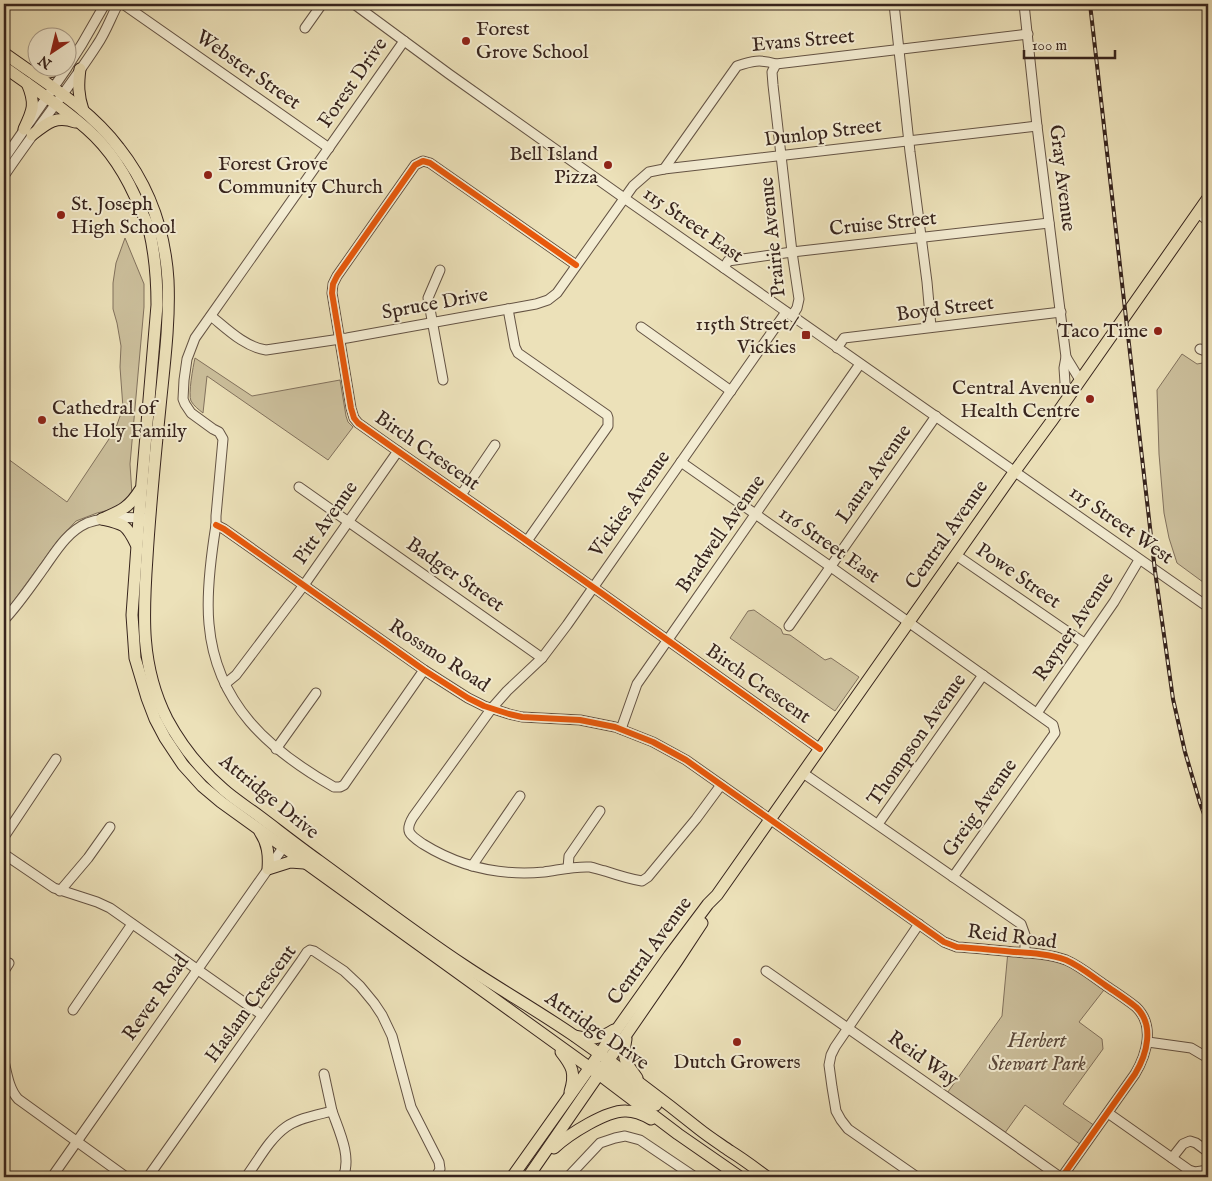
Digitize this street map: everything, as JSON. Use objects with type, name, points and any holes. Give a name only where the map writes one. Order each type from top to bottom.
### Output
[{"type":"main road","name":"Attridge Drive","points":[[4,53],[26,69],[103,145],[116,161],[131,186],[148,228],[156,276],[157,305],[142,486],[144,518],[144,624],[147,657],[155,690],[160,704],[188,753],[207,775],[286,843],[462,964],[572,1035],[600,1065],[678,1134],[740,1177]]},
{"type":"main road","name":"Attridge Drive","points":[[4,67],[27,83],[83,110],[96,122],[118,146],[136,172],[156,214],[164,246],[168,281],[167,316],[164,364],[144,518],[137,546],[132,615],[136,658],[147,698],[155,720],[183,765],[202,786],[257,829],[286,843],[305,864],[550,1039],[641,1084],[701,1131],[766,1177]]},
{"type":"main road","points":[[80,69],[79,98],[83,110]]},
{"type":"main road","points":[[27,83],[33,100],[28,132]]},
{"type":"main road","points":[[28,132],[52,120],[65,118],[82,124]]},
{"type":"main road","name":"Central Avenue","points":[[528,1177],[622,1031],[677,962],[712,908],[717,895],[1208,198]]},
{"type":"main road","points":[[102,519],[129,505],[142,486]]},
{"type":"main road","points":[[102,519],[117,522],[124,526],[129,530],[137,546]]},
{"type":"main road","points":[[257,829],[267,846],[268,869],[290,862],[305,864]]},
{"type":"main road","points":[[572,1035],[583,1038],[596,1038],[622,1031],[624,1056],[641,1084]]},
{"type":"main road","points":[[550,1039],[571,1067],[573,1079],[568,1098]]},
{"type":"main road","points":[[600,1065],[680,1122],[701,1131]]},
{"type":"main road","name":"Central Avenue","points":[[512,1177],[568,1098],[600,1065]]},
{"type":"main road","points":[[543,1156],[563,1139],[578,1130],[620,1111],[635,1112],[646,1116],[678,1134]]},
{"type":"street","points":[[78,50],[105,4]]},
{"type":"street","points":[[4,158],[28,132],[54,96],[80,69],[98,43],[118,4]]},
{"type":"street","name":"Webster Street","points":[[123,4],[329,148]]},
{"type":"street","points":[[305,28],[322,4]]},
{"type":"street","name":"115 Street East","points":[[354,4],[624,198],[1015,471]]},
{"type":"street","points":[[894,4],[931,327]]},
{"type":"street","name":"Gray Avenue","points":[[1024,4],[1037,126],[1066,357],[1064,368],[1065,383],[1069,396]]},
{"type":"street","name":"Evans Street","points":[[664,169],[737,66],[750,61],[764,61],[776,64],[1028,34]]},
{"type":"street","name":"Forest Drive","points":[[211,316],[404,41]]},
{"type":"street","name":"Prairie Avenue","points":[[776,64],[772,72],[799,299],[798,308],[789,314]]},
{"type":"street","points":[[54,96],[62,78]]},
{"type":"street","name":"Dunlop Street","points":[[624,198],[633,186],[649,172],[664,169],[1037,126]]},
{"type":"street","points":[[4,176],[28,132]]},
{"type":"street","name":"Birch Crescent","points":[[576,265],[430,162],[423,161],[415,165],[335,280],[332,293],[354,418],[820,749]]},
{"type":"street","name":"Spruce Drive","points":[[211,316],[246,343],[258,349],[266,350],[440,322],[536,304],[548,300],[556,293],[624,198]]},
{"type":"street","points":[[1198,213],[1208,221]]},
{"type":"street","name":"Cruise Street","points":[[724,268],[728,261],[792,252],[1049,223]]},
{"type":"street","points":[[440,270],[428,298],[443,380]]},
{"type":"street","points":[[508,309],[515,347],[518,353],[607,415],[608,418],[608,426],[527,541]]},
{"type":"street","name":"Boyd Street","points":[[837,348],[844,338],[1061,312]]},
{"type":"street","name":"Vickies Avenue","points":[[472,866],[452,859],[427,846],[410,834],[408,827],[413,817],[492,708],[542,658],[731,391],[789,314]]},
{"type":"street","points":[[211,316],[195,338],[189,352],[183,394],[185,404],[191,413],[219,432],[222,440],[208,599],[209,624],[216,661],[237,705],[250,723],[276,749],[327,784],[340,787],[424,670]]},
{"type":"street","points":[[641,327],[731,391]]},
{"type":"street","name":"Gray Avenue","points":[[1066,357],[1080,380]]},
{"type":"street","name":"Bradwell Avenue","points":[[621,729],[637,684],[860,364]]},
{"type":"street","name":"Laura Avenue","points":[[790,626],[936,416]]},
{"type":"street","points":[[461,495],[495,446]]},
{"type":"street","name":"Pitt Avenue","points":[[226,684],[236,676],[304,585],[398,451]]},
{"type":"street","name":"116 Street East","points":[[681,462],[983,675]]},
{"type":"street","name":"115 Street West","points":[[1015,471],[1208,607]]},
{"type":"street","name":"Badger Street","points":[[299,487],[542,658]]},
{"type":"street","points":[[4,620],[15,608],[58,548],[74,530],[88,522],[102,519],[144,518]]},
{"type":"street","name":"Rossmo Road","points":[[216,525],[424,670],[468,698],[484,706],[509,714],[580,720],[621,729],[676,754],[771,819]]},
{"type":"street","name":"Powe Street","points":[[956,555],[1084,643]]},
{"type":"street","name":"Rayner Avenue","points":[[1037,713],[1114,602],[1139,560]]},
{"type":"street","name":"Greig Avenue","points":[[803,773],[953,877],[1055,733],[1053,725],[983,675]]},
{"type":"street","name":"Thompson Avenue","points":[[878,824],[983,675]]},
{"type":"street","points":[[276,749],[316,693]]},
{"type":"street","points":[[4,837],[56,759]]},
{"type":"street","points":[[520,796],[472,866],[490,871],[517,873],[591,867],[642,881],[648,877],[696,819],[721,785]]},
{"type":"street","points":[[568,868],[568,856],[600,811]]},
{"type":"street","name":"Reid Road","points":[[771,819],[944,942],[957,946],[1045,955],[1066,960],[1084,970],[1137,1008],[1144,1019],[1148,1042],[1140,1066],[1108,1114],[1061,1177]]},
{"type":"street","points":[[60,891],[88,858],[110,827]]},
{"type":"street","name":"Rever Road","points":[[52,1177],[286,843]]},
{"type":"street","points":[[4,854],[60,891],[110,908],[262,1015]]},
{"type":"street","points":[[953,877],[1021,924],[1025,935],[1025,953]]},
{"type":"street","points":[[72,1010],[132,924]]},
{"type":"street","points":[[917,1177],[848,1128],[841,1120],[836,1111],[830,1060],[832,1051],[919,924]]},
{"type":"street","name":"Haslam Crescent","points":[[148,1177],[301,960],[310,950],[344,971],[360,986],[382,1015],[392,1036],[411,1108],[438,1162],[440,1169],[436,1177]]},
{"type":"street","points":[[4,971],[10,963]]},
{"type":"street","name":"Reid Way","points":[[766,971],[1061,1177]]},
{"type":"street","points":[[1148,1042],[1191,1048],[1208,1058]]},
{"type":"street","points":[[4,1061],[10,1086],[18,1099],[126,1177]]},
{"type":"street","points":[[324,1074],[332,1111],[347,1161],[343,1177]]},
{"type":"street","points":[[246,1177],[275,1138],[287,1127],[298,1121],[332,1111]]},
{"type":"street","points":[[1108,1114],[1189,1170],[1195,1172],[1208,1170]]},
{"type":"street","points":[[568,1177],[600,1144],[625,1136],[640,1140],[695,1177]]},
{"type":"street","points":[[1172,1158],[1183,1144],[1190,1141],[1208,1152]]},
{"type":"green space","points":[[125,238],[144,284],[144,307],[130,464],[132,495],[117,508],[76,521],[58,540],[4,614],[4,456],[67,502],[115,430],[123,408],[120,367],[121,346],[113,309],[113,283],[116,263]]},
{"type":"green space","points":[[1182,354],[1197,364],[1208,362],[1207,585],[1177,563],[1164,513],[1159,454],[1157,390]]},
{"type":"green space","points":[[195,358],[252,396],[340,380],[346,416],[348,422],[353,427],[328,460],[207,376],[203,413],[193,404],[190,398]]},
{"type":"green space","points":[[754,610],[781,629],[783,634],[790,635],[825,660],[831,658],[859,677],[835,711],[730,638],[748,611]]},
{"type":"green space","name":"Herbert Stewart Park","points":[[1008,951],[1066,960],[1107,986],[1079,1022],[1102,1039],[1103,1049],[1063,1104],[1098,1128],[1084,1147],[1025,1105],[1002,1137],[945,1096],[1002,1016]]},
{"type":"railway","points":[[1090,4],[1155,571],[1173,699],[1185,752],[1208,825]]},
{"type":"cycle path","points":[[576,265],[430,163],[423,161],[415,165],[333,284],[332,293],[354,418],[358,423],[820,749]]},
{"type":"cycle path","points":[[216,525],[424,670],[468,698],[484,706],[509,714],[522,717],[580,720],[615,727],[653,742],[686,760],[944,942],[957,947],[1034,953],[1066,960],[1081,968],[1136,1007],[1146,1022],[1147,1040],[1143,1058],[1135,1074],[1062,1177]]},
{"type":"place","name":"Forest Grove School","points":[[466,41]]},
{"type":"place","name":"Bell Island Pizza","points":[[608,165]]},
{"type":"place","name":"Forest Grove Community Church","points":[[208,175]]},
{"type":"place","name":"St. Joseph High School","points":[[61,215]]},
{"type":"place","name":"Taco Time","points":[[1158,331]]},
{"type":"place","name":"115th Street/ Vickies","points":[[806,335]]},
{"type":"place","name":"Central Avenue Health Centre","points":[[1090,399]]},
{"type":"place","name":"Cathedral of the Holy Family","points":[[42,420]]},
{"type":"place","name":"Dutch Growers","points":[[737,1042]]}]
